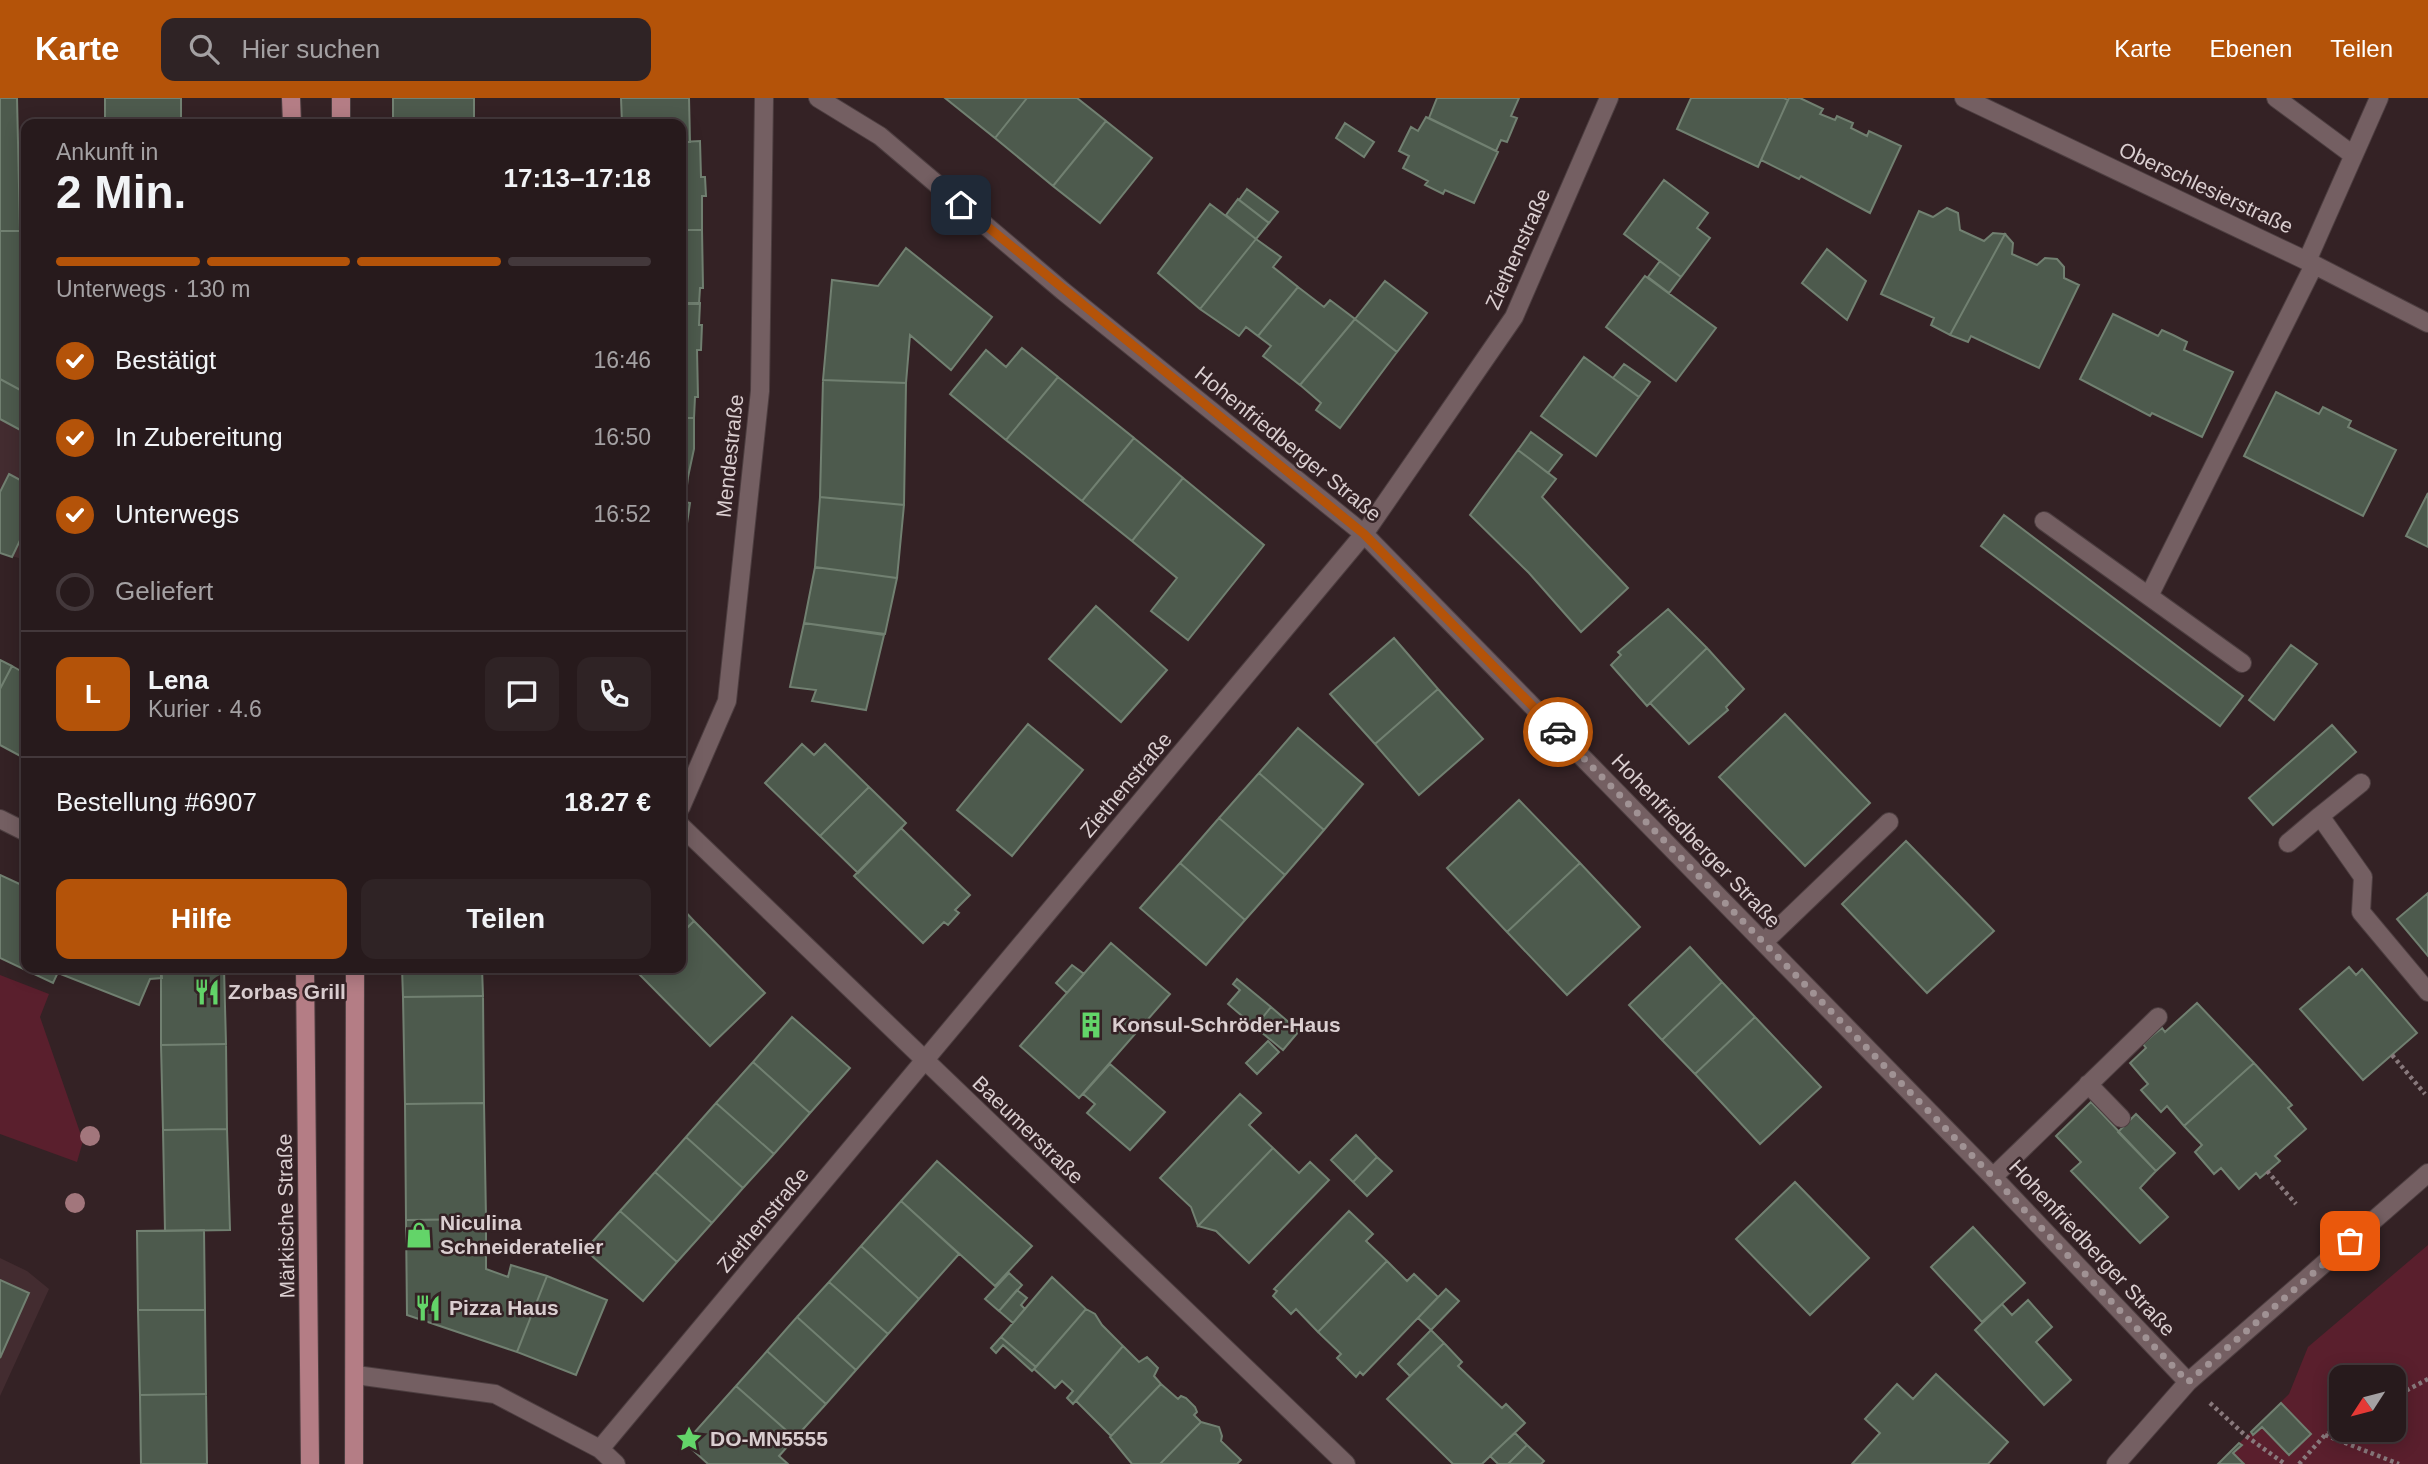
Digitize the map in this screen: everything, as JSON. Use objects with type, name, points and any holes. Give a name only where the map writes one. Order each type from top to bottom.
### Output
[{"type":"main road","points":[[290,98],[292,119]]},
{"type":"main road","points":[[341,98],[341,119]]},
{"type":"main road","name":"Märkische Straße","points":[[305,973],[310,1464]]},
{"type":"main road","points":[[354,1464],[355,973]]},
{"type":"street","name":"Mendestraße","points":[[686,795],[727,701],[760,391],[764,98]]},
{"type":"street","name":"Hohenfriedberger Straße","points":[[818,98],[880,136],[1063,291],[1364,534],[1993,1177],[2188,1382]]},
{"type":"street","name":"Ziethenstraße","points":[[600,1449],[1364,534],[1514,317],[1609,98]]},
{"type":"street","name":"Oberschlesierstraße","points":[[1964,98],[2310,263],[2428,323]]},
{"type":"street","points":[[2276,98],[2353,155]]},
{"type":"street","points":[[2149,596],[2310,263],[2379,98]]},
{"type":"street","points":[[2044,521],[2242,663]]},
{"type":"street","points":[[2288,843],[2361,783]]},
{"type":"street","points":[[2320,816],[2363,877],[2361,912],[2428,992]]},
{"type":"street","points":[[0,819],[21,830]]},
{"type":"street","points":[[1764,942],[1889,822]]},
{"type":"street","name":"Baeumerstraße","points":[[686,831],[1346,1464]]},
{"type":"street","points":[[1993,1177],[2158,1017]]},
{"type":"street","points":[[2088,1084],[2120,1118]]},
{"type":"street","points":[[2116,1464],[2188,1382],[2428,1173]]},
{"type":"street","points":[[356,1375],[495,1394],[600,1449],[616,1464]]},
{"type":"path","points":[[2392,1055],[2426,1094]]},
{"type":"path","points":[[2267,1171],[2296,1204]]},
{"type":"path","points":[[2406,1391],[2428,1379]]},
{"type":"path","points":[[2188,1382],[2246,1436],[2285,1464]]},
{"type":"path","points":[[2299,1464],[2329,1433]]},
{"type":"path","points":[[2325,1435],[2399,1464]]},
{"type":"shaded area","points":[[0,98],[17,98],[21,559],[0,553]]},
{"type":"shaded area","points":[[0,975],[49,994],[40,1017],[83,1141],[77,1162],[0,1134]]},
{"type":"shaded area","points":[[2428,1245],[2428,1464],[2218,1464],[2289,1394],[2308,1347]]},
{"type":"shaded area","points":[[0,1258],[27,1271],[49,1289],[0,1396]]},
{"type":"building","points":[[0,98],[17,98],[20,231],[0,231]]},
{"type":"building","points":[[105,98],[181,98],[181,119],[105,119]]},
{"type":"building","points":[[393,98],[474,98],[474,119],[393,119]]},
{"type":"building","points":[[621,98],[689,98],[690,142],[686,142],[686,119],[622,119]]},
{"type":"building","points":[[945,98],[1027,98],[995,138]]},
{"type":"building","points":[[1027,98],[1077,98],[1106,121],[1053,186],[995,138]]},
{"type":"building","points":[[1437,98],[1519,98],[1511,116],[1517,118],[1507,142],[1501,140],[1496,151],[1429,118]]},
{"type":"building","points":[[1691,98],[1788,100],[1758,167],[1677,129]]},
{"type":"building","points":[[1789,98],[1800,98],[1823,109],[1820,114],[1835,120],[1837,116],[1853,123],[1851,128],[1867,136],[1869,131],[1901,146],[1870,213],[1801,176],[1799,179],[1761,160]]},
{"type":"building","points":[[1426,117],[1498,152],[1474,203],[1445,190],[1443,194],[1425,185],[1428,181],[1403,168],[1409,156],[1399,151],[1411,127],[1418,131]]},
{"type":"building","points":[[1106,121],[1152,158],[1100,223],[1053,186]]},
{"type":"building","points":[[1345,123],[1374,142],[1364,157],[1336,138]]},
{"type":"building","points":[[700,141],[701,177],[705,177],[706,196],[702,196],[702,230],[686,230],[686,142]]},
{"type":"building","points":[[1664,180],[1708,213],[1697,228],[1710,238],[1681,277],[1624,234]]},
{"type":"building","points":[[1247,189],[1278,212],[1269,223],[1239,200]]},
{"type":"building","points":[[1238,199],[1269,223],[1256,239],[1226,215]]},
{"type":"building","points":[[1210,204],[1256,239],[1200,309],[1158,273]]},
{"type":"building","points":[[1947,208],[1958,213],[1960,230],[1984,241],[1993,233],[2005,234],[1950,335],[1931,325],[1934,318],[1881,294],[1919,211],[1933,217]]},
{"type":"building","points":[[686,230],[702,230],[703,288],[700,288],[699,304],[686,304]]},
{"type":"building","points":[[0,231],[20,231],[21,390],[0,379]]},
{"type":"building","points":[[2005,234],[2013,243],[2012,254],[2037,265],[2045,258],[2057,259],[2064,267],[2064,278],[2079,285],[2039,368],[1971,336],[1968,342],[1950,335]]},
{"type":"building","points":[[1256,239],[1281,257],[1273,267],[1298,287],[1258,336],[1246,327],[1239,336],[1200,309]]},
{"type":"building","points":[[906,248],[992,317],[951,370],[910,335],[906,383],[823,380],[832,280],[878,286]]},
{"type":"building","points":[[1827,249],[1866,281],[1847,320],[1802,283]]},
{"type":"building","points":[[1660,261],[1681,277],[1669,293],[1648,277]]},
{"type":"building","points":[[1645,276],[1716,328],[1676,381],[1606,327]]},
{"type":"building","points":[[1385,281],[1427,313],[1397,352],[1355,319]]},
{"type":"building","points":[[1298,287],[1324,307],[1330,300],[1355,319],[1300,385],[1263,356],[1271,346],[1258,336]]},
{"type":"building","points":[[686,303],[700,303],[699,325],[702,325],[701,350],[697,350],[698,397],[695,397],[694,418],[686,418]]},
{"type":"building","points":[[2113,314],[2158,336],[2162,330],[2173,335],[2187,342],[2184,350],[2233,372],[2202,437],[2152,413],[2150,416],[2080,379]]},
{"type":"building","points":[[1355,319],[1397,352],[1340,428],[1316,410],[1321,403],[1300,385]]},
{"type":"building","points":[[1022,348],[1058,377],[1006,440],[950,394],[986,350],[1006,367]]},
{"type":"building","points":[[1584,357],[1639,397],[1596,456],[1541,416]]},
{"type":"building","points":[[1624,364],[1650,382],[1639,397],[1613,378]]},
{"type":"building","points":[[1058,377],[1134,438],[1082,501],[1006,440]]},
{"type":"building","points":[[0,379],[21,390],[21,430],[0,419]]},
{"type":"building","points":[[823,380],[906,383],[904,505],[820,497]]},
{"type":"building","points":[[2276,392],[2319,414],[2323,407],[2351,421],[2348,427],[2396,450],[2363,516],[2244,456]]},
{"type":"building","points":[[686,418],[694,418],[694,449],[688,477]]},
{"type":"building","points":[[1531,432],[1562,455],[1548,473],[1518,450]]},
{"type":"building","points":[[1134,438],[1183,478],[1132,541],[1082,501]]},
{"type":"building","points":[[1518,450],[1556,479],[1542,497],[1628,588],[1581,632],[1529,573],[1470,515]]},
{"type":"building","points":[[9,474],[21,480],[21,538],[12,557],[0,553],[0,492]]},
{"type":"building","points":[[1183,478],[1264,545],[1188,640],[1151,611],[1177,578],[1132,541]]},
{"type":"building","points":[[2428,493],[2428,547],[2406,536]]},
{"type":"building","points":[[820,497],[904,505],[897,578],[815,567]]},
{"type":"building","points":[[686,502],[690,503],[686,530]]},
{"type":"building","points":[[2004,515],[2243,696],[2220,726],[1981,546]]},
{"type":"building","points":[[815,567],[897,578],[885,634],[804,623]]},
{"type":"building","points":[[1096,606],[1167,670],[1121,722],[1049,659]]},
{"type":"building","points":[[1668,609],[1707,648],[1647,706],[1611,665],[1621,655],[1618,652]]},
{"type":"building","points":[[804,623],[884,635],[866,710],[812,701],[816,690],[790,687]]},
{"type":"building","points":[[1394,638],[1438,689],[1375,744],[1330,694]]},
{"type":"building","points":[[2291,645],[2317,664],[2274,720],[2249,700]]},
{"type":"building","points":[[1707,648],[1744,689],[1726,707],[1728,710],[1689,744],[1650,703]]},
{"type":"building","points":[[0,660],[12,666],[0,689]]},
{"type":"building","points":[[12,666],[21,671],[21,756],[0,745],[0,689]]},
{"type":"building","points":[[1438,689],[1483,739],[1419,795],[1375,744]]},
{"type":"building","points":[[1785,714],[1870,803],[1805,866],[1719,777]]},
{"type":"building","points":[[1028,724],[1083,770],[1012,856],[957,810]]},
{"type":"building","points":[[2332,725],[2356,752],[2273,825],[2249,798]]},
{"type":"building","points":[[1298,728],[1363,784],[1324,830],[1259,773]]},
{"type":"building","points":[[802,744],[814,755],[825,744],[869,787],[820,836],[765,783]]},
{"type":"building","points":[[1259,773],[1324,830],[1285,875],[1219,818]]},
{"type":"building","points":[[869,787],[906,823],[858,873],[820,836]]},
{"type":"building","points":[[1519,800],[1580,863],[1507,932],[1447,868]]},
{"type":"building","points":[[1219,818],[1285,875],[1245,920],[1180,863]]},
{"type":"building","points":[[901,828],[970,895],[955,910],[959,913],[948,925],[944,922],[923,943],[854,876]]},
{"type":"building","points":[[1906,841],[1994,931],[1927,993],[1842,904]]},
{"type":"building","points":[[1180,863],[1245,920],[1206,965],[1140,908]]},
{"type":"building","points":[[1580,863],[1640,927],[1567,995],[1507,932]]},
{"type":"building","points":[[0,875],[21,885],[21,968],[0,958]]},
{"type":"building","points":[[2428,893],[2428,956],[2397,919]]},
{"type":"building","points":[[686,912],[694,921],[686,929]]},
{"type":"building","points":[[694,921],[765,993],[710,1046],[639,974],[686,973],[686,929]]},
{"type":"building","name":"Konsul-Schröder-Haus","points":[[1111,943],[1170,994],[1079,1098],[1020,1046]]},
{"type":"building","points":[[1690,947],[1722,982],[1662,1040],[1629,1005]]},
{"type":"building","points":[[1072,965],[1084,974],[1067,993],[1056,983]]},
{"type":"building","points":[[2349,967],[2356,975],[2362,969],[2417,1033],[2363,1080],[2300,1009]]},
{"type":"building","points":[[32,973],[58,973],[53,983]]},
{"type":"building","points":[[58,973],[162,973],[162,978],[150,979],[139,1005]]},
{"type":"building","points":[[161,973],[224,973],[226,1044],[161,1045]]},
{"type":"building","points":[[402,973],[482,973],[483,996],[403,997]]},
{"type":"building","points":[[1237,979],[1271,1007],[1255,1027],[1228,1004],[1240,990],[1233,984]]},
{"type":"building","points":[[1722,982],[1755,1017],[1695,1074],[1662,1040]]},
{"type":"building","points":[[483,996],[484,1103],[405,1104],[403,997]]},
{"type":"building","points":[[2197,1003],[2254,1063],[2184,1126],[2167,1106],[2161,1112],[2141,1090],[2148,1084],[2130,1063],[2146,1048],[2143,1044],[2153,1035],[2162,1028],[2165,1032]]},
{"type":"building","points":[[1271,1007],[1299,1031],[1283,1050],[1255,1027]]},
{"type":"building","points":[[792,1017],[850,1068],[810,1113],[753,1062]]},
{"type":"building","points":[[1755,1017],[1821,1087],[1760,1144],[1695,1074]]},
{"type":"building","points":[[1268,1041],[1279,1052],[1257,1074],[1246,1063]]},
{"type":"building","points":[[226,1044],[227,1129],[163,1130],[161,1045]]},
{"type":"building","points":[[753,1062],[810,1113],[774,1154],[716,1103]]},
{"type":"building","points":[[2254,1063],[2292,1105],[2288,1108],[2306,1129],[2275,1156],[2280,1161],[2260,1178],[2256,1173],[2239,1189],[2221,1168],[2214,1174],[2195,1152],[2202,1145],[2184,1126]]},
{"type":"building","points":[[1110,1064],[1165,1112],[1130,1150],[1087,1113],[1095,1104],[1083,1094]]},
{"type":"building","points":[[1240,1094],[1261,1113],[1249,1125],[1273,1148],[1198,1226],[1191,1207],[1160,1178]]},
{"type":"building","points":[[2091,1102],[2156,1171],[2140,1188],[2168,1217],[2140,1243],[2071,1171],[2081,1162],[2056,1136]]},
{"type":"building","points":[[484,1103],[486,1219],[406,1220],[405,1104]]},
{"type":"building","points":[[716,1103],[774,1154],[743,1188],[686,1137]]},
{"type":"building","points":[[2136,1114],[2175,1153],[2156,1171],[2118,1132]]},
{"type":"building","points":[[227,1129],[230,1230],[165,1231],[163,1130]]},
{"type":"building","points":[[1356,1135],[1377,1157],[1353,1182],[1331,1160]]},
{"type":"building","points":[[686,1137],[743,1188],[712,1223],[655,1172]]},
{"type":"building","points":[[1273,1148],[1299,1173],[1310,1162],[1329,1180],[1249,1263],[1216,1231],[1198,1226]]},
{"type":"building","points":[[1377,1157],[1392,1171],[1367,1196],[1353,1182]]},
{"type":"building","points":[[937,1161],[1032,1246],[995,1286],[901,1201]]},
{"type":"building","points":[[655,1172],[712,1223],[677,1262],[620,1211]]},
{"type":"building","points":[[1795,1182],[1869,1258],[1810,1315],[1736,1239]]},
{"type":"building","points":[[901,1201],[959,1254],[919,1299],[861,1246]]},
{"type":"building","points":[[620,1211],[677,1262],[643,1301],[585,1250]]},
{"type":"building","points":[[1349,1211],[1373,1234],[1366,1241],[1387,1261],[1318,1332],[1296,1309],[1291,1314],[1273,1296],[1277,1291],[1274,1289]]},
{"type":"building","points":[[486,1219],[486,1269],[508,1277],[511,1265],[547,1276],[517,1352],[407,1315],[406,1220]]},
{"type":"building","points":[[1973,1227],[2025,1283],[1982,1322],[1931,1267]]},
{"type":"building","points":[[204,1230],[205,1310],[138,1310],[137,1231]]},
{"type":"building","points":[[861,1246],[919,1299],[888,1334],[829,1282]]},
{"type":"building","points":[[1387,1261],[1407,1281],[1414,1274],[1438,1297],[1363,1375],[1360,1372],[1356,1377],[1337,1358],[1341,1354],[1318,1332]]},
{"type":"building","points":[[1009,1273],[1022,1285],[999,1311],[985,1299]]},
{"type":"building","points":[[547,1276],[607,1300],[576,1375],[517,1352]]},
{"type":"building","points":[[1052,1277],[1086,1309],[1036,1367],[1001,1337]]},
{"type":"building","points":[[0,1280],[29,1293],[0,1358]]},
{"type":"building","points":[[829,1282],[888,1334],[856,1370],[797,1317]]},
{"type":"building","points":[[1446,1289],[1459,1301],[1431,1330],[1418,1318]]},
{"type":"building","points":[[1017,1290],[1027,1298],[1021,1305],[1025,1309],[1013,1323],[999,1311]]},
{"type":"building","points":[[2028,1300],[2052,1327],[2036,1342],[2071,1380],[2044,1405],[1975,1330],[2002,1304],[2012,1315]]},
{"type":"building","points":[[1086,1309],[1095,1314],[1123,1346],[1073,1404],[1067,1398],[1073,1391],[1062,1381],[1055,1388],[1034,1369]]},
{"type":"building","points":[[138,1310],[205,1310],[206,1394],[140,1395]]},
{"type":"building","points":[[797,1317],[856,1370],[826,1404],[767,1351]]},
{"type":"building","points":[[1431,1330],[1444,1343],[1410,1376],[1398,1364]]},
{"type":"building","points":[[1001,1337],[1036,1367],[1032,1371],[1003,1345],[996,1353],[991,1348]]},
{"type":"building","points":[[1444,1343],[1462,1362],[1458,1366],[1502,1408],[1506,1404],[1525,1423],[1482,1464],[1453,1464],[1387,1399]]},
{"type":"building","points":[[1123,1346],[1139,1362],[1147,1357],[1158,1368],[1154,1376],[1161,1384],[1111,1436],[1076,1401]]},
{"type":"building","points":[[767,1351],[826,1404],[795,1438],[736,1386]]},
{"type":"building","points":[[1936,1374],[2008,1442],[1988,1464],[1852,1464],[1880,1433],[1865,1419],[1897,1384],[1913,1399]]},
{"type":"building","points":[[1161,1384],[1178,1399],[1181,1396],[1186,1398],[1195,1407],[1197,1412],[1194,1415],[1201,1422],[1160,1464],[1132,1464],[1110,1437]]},
{"type":"building","points":[[736,1386],[795,1438],[779,1456],[788,1464],[708,1464],[685,1443]]},
{"type":"building","points":[[206,1394],[207,1464],[141,1464],[140,1395]]},
{"type":"building","points":[[2281,1403],[2311,1434],[2289,1455],[2262,1427],[2253,1435],[2251,1432]]},
{"type":"building","points":[[1201,1422],[1219,1427],[1221,1441],[1241,1460],[1237,1464],[1160,1464]]},
{"type":"building","points":[[1515,1433],[1527,1445],[1508,1464],[1498,1464],[1490,1456]]},
{"type":"building","points":[[2239,1443],[2242,1445],[2233,1453],[2244,1464],[2218,1464]]},
{"type":"building","points":[[1527,1445],[1544,1461],[1541,1464],[1508,1464]]},
{"type":"way so far","points":[[1558,732],[1993,1177],[2188,1382],[2350,1241]]},
{"type":"place","name":"Zorbas Grill","points":[[207,992]]},
{"type":"place","name":"Konsul-Schröder-Haus","points":[[1091,1025]]},
{"type":"place","name":"Niculina Schneideratelier","points":[[419,1235]]},
{"type":"place","name":"Pizza Haus","points":[[428,1308]]},
{"type":"place","name":"DO-MN5555","points":[[689,1439]]},
{"type":"route","points":[[961,205],[1063,291],[1364,534],[1558,732]]}]
